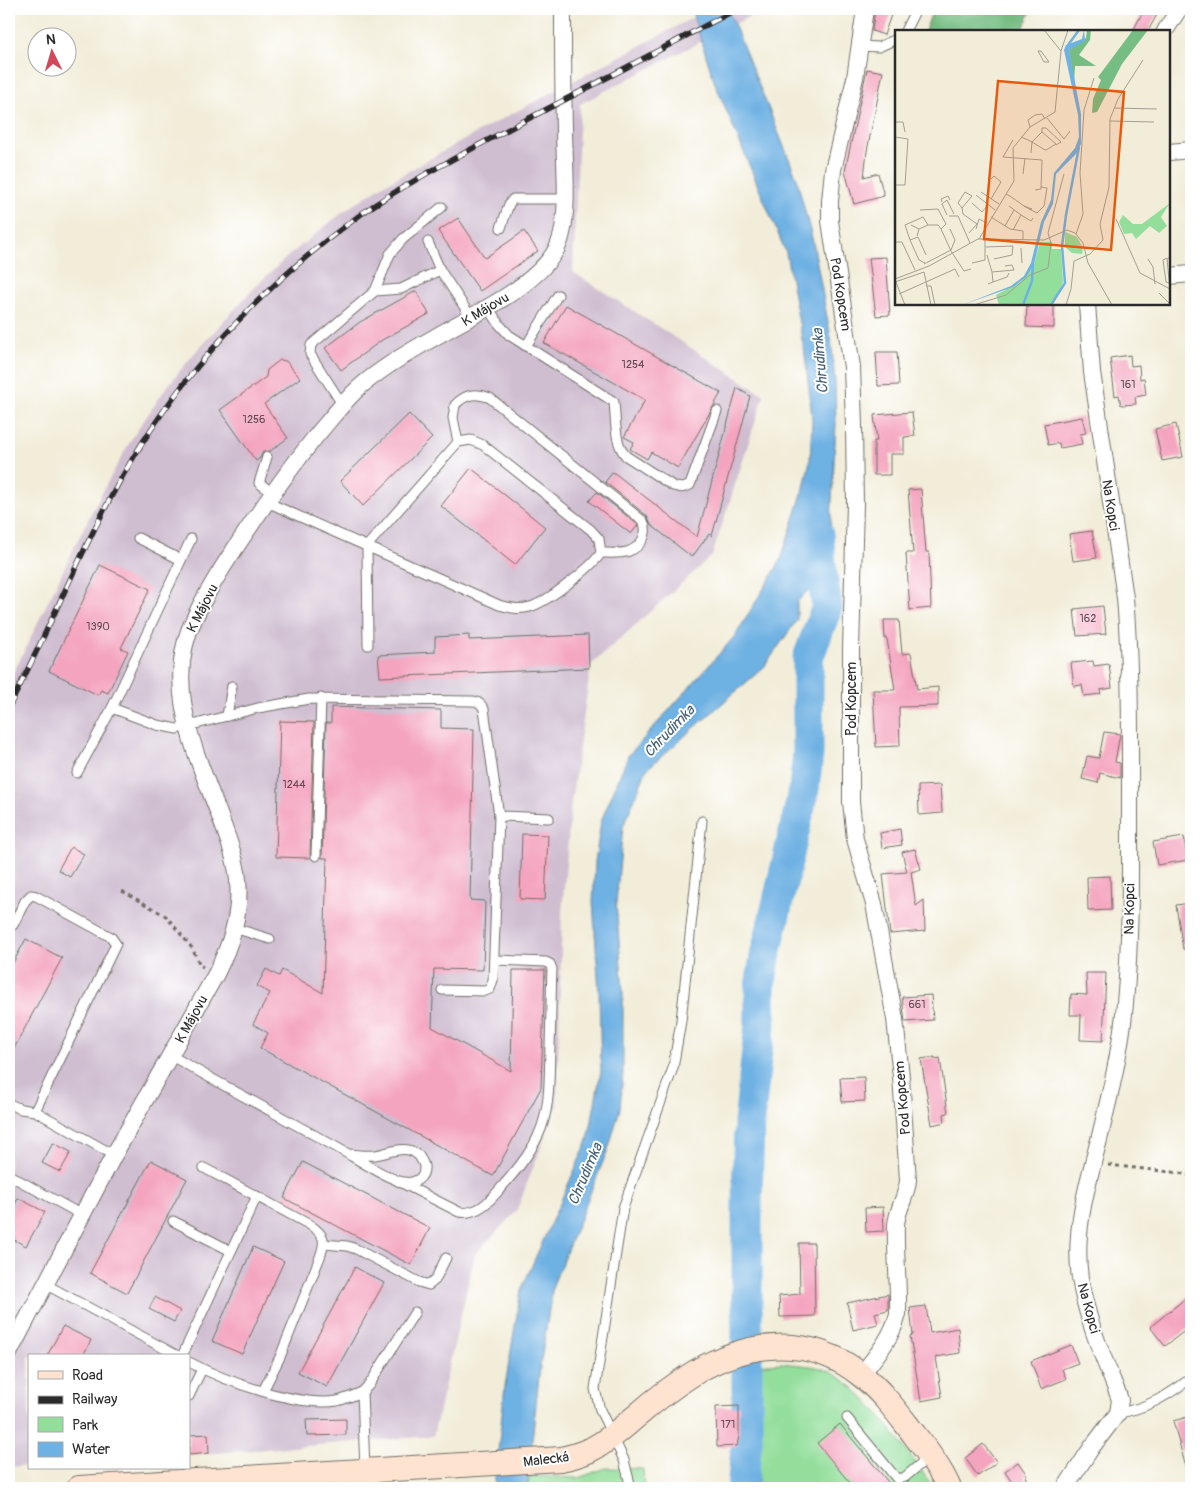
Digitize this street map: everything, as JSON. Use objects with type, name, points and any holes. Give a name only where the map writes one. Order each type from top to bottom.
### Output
[{"type":"street","name":"K Májovu","points":[[10,1348],[114,1156],[216,974],[234,928],[238,900],[235,864],[228,838],[187,726],[182,696],[182,654],[189,630],[228,560],[306,448],[342,404],[360,387],[393,362],[511,293],[551,258],[557,248],[562,231],[565,199],[564,9]]},
{"type":"street","name":"Pod Kopcem","points":[[861,1375],[887,1341],[898,1314],[896,1224],[898,1213],[906,1195],[908,1180],[895,1019],[874,904],[857,849],[851,802],[851,650],[855,504],[852,367],[830,221],[830,201],[833,170],[855,78],[864,9]]},
{"type":"street","points":[[1166,30],[1179,9]]},
{"type":"street","points":[[1170,152],[1191,150]]},
{"type":"street","points":[[1170,276],[1191,274]]},
{"type":"street","name":"Na Kopci","points":[[1087,305],[1092,372],[1125,598],[1129,660],[1130,737],[1129,938],[1120,1050],[1084,1201],[1080,1229],[1080,1278],[1089,1315],[1120,1400],[1118,1413]]},
{"type":"street","name":"Malecká","points":[[78,1488],[549,1461],[591,1450],[694,1373],[729,1357],[756,1348],[789,1346],[814,1351],[842,1363],[861,1375],[887,1401],[930,1456],[949,1488]]},
{"type":"street","points":[[1065,1488],[1092,1447],[1118,1413]]},
{"type":"lane","points":[[906,30],[913,19],[916,9]]},
{"type":"lane","points":[[859,46],[878,47],[888,45],[895,40]]},
{"type":"lane","points":[[501,228],[509,204],[514,199],[565,199]]},
{"type":"lane","points":[[342,404],[310,354],[313,341],[375,291],[390,254],[404,239],[442,207]]},
{"type":"lane","points":[[428,242],[440,270],[472,317]]},
{"type":"lane","points":[[375,291],[401,289],[440,270]]},
{"type":"lane","points":[[526,346],[558,295]]},
{"type":"lane","points":[[488,307],[504,330],[614,402],[618,443],[621,451],[673,486],[686,488],[690,485],[717,410]]},
{"type":"lane","points":[[458,442],[453,418],[455,405],[467,396],[482,395],[490,398],[643,521],[646,526],[645,534],[635,549],[627,553],[600,552]]},
{"type":"lane","points":[[267,457],[259,483],[270,498],[367,546],[499,605],[521,609],[543,600],[587,568],[600,552],[599,539],[591,530],[483,445],[471,440],[458,442],[367,546],[368,645]]},
{"type":"lane","points":[[138,538],[181,560]]},
{"type":"lane","points":[[77,772],[112,708],[191,539]]},
{"type":"lane","points":[[227,716],[232,686]]},
{"type":"lane","points":[[112,708],[168,728],[176,729],[258,708],[322,698],[479,702],[484,709],[499,816],[493,980],[490,989],[480,991],[442,990]]},
{"type":"lane","points":[[316,856],[322,698]]},
{"type":"lane","points":[[499,816],[549,818]]},
{"type":"lane","points":[[631,1488],[624,1460],[600,1410],[595,1389],[623,1208],[673,1068],[681,1021],[702,821]]},
{"type":"lane","points":[[13,925],[25,900],[32,895],[111,936],[116,944],[35,1111]]},
{"type":"lane","points":[[234,928],[270,939]]},
{"type":"lane","points":[[170,1055],[398,1181],[459,1212],[467,1214],[474,1212],[482,1208],[498,1192],[512,1175],[538,1136],[543,1123],[548,1095],[552,969],[550,964],[546,962],[495,960]]},
{"type":"lane","points":[[9,1104],[21,1109],[35,1111],[114,1156]]},
{"type":"lane","points":[[349,1154],[377,1155],[404,1149],[414,1152],[423,1162],[424,1168],[421,1177],[414,1182],[398,1181]]},
{"type":"lane","points":[[204,1168],[317,1229],[324,1238],[324,1244],[280,1357],[262,1391]]},
{"type":"lane","points":[[9,1175],[82,1215]]},
{"type":"lane","points":[[183,1354],[257,1196]]},
{"type":"lane","points":[[174,1221],[231,1251]]},
{"type":"lane","points":[[324,1244],[347,1246],[356,1249],[419,1282],[429,1285],[435,1280],[446,1258]]},
{"type":"lane","points":[[46,1284],[174,1354]]},
{"type":"lane","points":[[190,1363],[233,1382],[262,1391],[326,1402],[349,1398],[362,1392],[369,1385],[415,1312]]},
{"type":"lane","points":[[190,1394],[202,1369]]},
{"type":"lane","points":[[1118,1413],[1135,1410],[1157,1401],[1191,1378]]},
{"type":"lane","points":[[362,1392],[365,1472]]},
{"type":"lane","points":[[848,1418],[897,1479],[903,1478],[930,1456]]},
{"type":"path","points":[[122,891],[166,916],[192,948],[200,965],[216,974]]},
{"type":"path","points":[[1092,1163],[1180,1173],[1191,1176]]},
{"type":"shaded area","points":[[709,9],[764,9],[580,104],[573,272],[764,395],[712,556],[591,665],[571,803],[562,912],[557,1106],[516,1212],[475,1254],[433,1436],[190,1455],[190,1354],[28,1354],[28,1465],[9,1467],[9,682],[93,509],[132,438],[166,388],[197,350],[258,284],[324,227],[382,186],[485,128]]},
{"type":"green space","points":[[933,9],[1032,9],[1022,30],[925,30]]},
{"type":"green space","points":[[782,1363],[824,1369],[839,1376],[854,1388],[884,1421],[934,1488],[759,1488],[753,1440],[752,1365]]},
{"type":"green space","points":[[606,1468],[643,1469],[644,1488],[527,1488],[530,1476],[578,1478]]},
{"type":"water","name":"Chrudimka","points":[[691,9],[728,9],[796,176],[813,242],[831,338],[836,424],[831,522],[822,576],[797,602],[797,620],[764,667],[647,769],[623,827],[616,903],[623,991],[623,1073],[620,1109],[609,1147],[553,1285],[540,1367],[527,1488],[494,1488],[505,1386],[521,1290],[588,1140],[601,1071],[599,992],[593,902],[595,862],[601,821],[628,756],[735,636],[780,562],[804,488],[810,460],[812,420],[809,389],[805,355],[786,253],[714,81]]},
{"type":"building","points":[[875,9],[891,9],[889,14],[891,15],[884,35],[872,31]]},
{"type":"building","points":[[1144,9],[1160,9],[1149,30],[1134,30]]},
{"type":"building","points":[[867,69],[883,72],[867,151],[864,177],[878,173],[884,196],[854,204],[845,171]]},
{"type":"building","points":[[458,218],[485,258],[524,231],[538,251],[480,291],[438,231]]},
{"type":"building","points":[[886,257],[890,315],[876,316],[869,258]]},
{"type":"building","points":[[416,291],[429,314],[382,340],[341,370],[325,348],[360,322]]},
{"type":"building","points":[[566,305],[721,393],[678,468],[651,452],[647,459],[630,449],[634,442],[624,437],[645,400],[544,343]]},
{"type":"building","points":[[1027,305],[1054,306],[1054,328],[1026,327]]},
{"type":"building","points":[[876,352],[897,352],[899,385],[878,386]]},
{"type":"building","points":[[1130,355],[1131,366],[1139,365],[1140,379],[1144,378],[1146,395],[1135,397],[1136,404],[1121,405],[1119,395],[1115,396],[1110,358]]},
{"type":"building","points":[[280,360],[286,361],[300,378],[264,404],[288,438],[270,451],[263,452],[256,461],[220,410],[266,377],[267,370]]},
{"type":"building","points":[[737,388],[750,396],[712,536],[709,534],[692,557],[651,525],[647,516],[605,482],[613,472],[697,537]]},
{"type":"building","points":[[912,412],[915,436],[904,437],[904,454],[890,454],[890,475],[874,475],[874,441],[877,441],[874,415]]},
{"type":"building","points":[[409,414],[432,438],[363,506],[340,481]]},
{"type":"building","points":[[1082,417],[1086,433],[1080,434],[1082,444],[1060,448],[1059,443],[1048,445],[1044,424]]},
{"type":"building","points":[[1176,424],[1183,457],[1162,461],[1155,429]]},
{"type":"building","points":[[471,468],[545,527],[515,565],[441,506]]},
{"type":"building","points":[[921,489],[926,552],[929,552],[931,608],[910,610],[906,553],[913,553],[908,490]]},
{"type":"building","points":[[597,492],[638,525],[631,534],[589,501]]},
{"type":"building","points":[[1092,531],[1097,558],[1073,561],[1069,534]]},
{"type":"building","points":[[100,565],[150,589],[121,648],[128,651],[108,693],[101,690],[98,695],[49,671]]},
{"type":"building","points":[[1103,606],[1106,634],[1077,636],[1074,609]]},
{"type":"building","points":[[884,620],[899,620],[902,654],[911,653],[917,689],[938,687],[938,706],[899,707],[900,746],[876,747],[873,690],[895,690],[887,639],[885,639]]},
{"type":"building","points":[[469,635],[469,640],[588,635],[589,668],[380,677],[378,655],[435,652],[435,637]]},
{"type":"building","points":[[1093,661],[1094,666],[1109,664],[1112,688],[1100,690],[1101,694],[1084,696],[1082,685],[1074,686],[1071,663]]},
{"type":"building","points":[[331,707],[441,710],[441,728],[474,729],[470,900],[485,901],[483,970],[434,969],[432,1027],[511,1071],[513,970],[545,970],[541,1088],[493,1176],[260,1048],[268,1033],[253,1024],[270,993],[257,986],[266,969],[279,976],[282,970],[323,993],[327,858],[322,858],[326,723],[331,723]]},
{"type":"building","points":[[280,721],[314,722],[310,858],[276,857]]},
{"type":"building","points":[[1104,732],[1120,734],[1115,762],[1120,763],[1120,778],[1100,773],[1098,783],[1082,779],[1087,756],[1099,758]]},
{"type":"building","points":[[940,785],[942,813],[919,815],[918,786]]},
{"type":"building","points":[[900,829],[902,845],[882,848],[880,833]]},
{"type":"building","points":[[522,834],[548,835],[545,900],[520,899]]},
{"type":"building","points":[[1184,837],[1188,860],[1157,865],[1153,842]]},
{"type":"building","points":[[71,847],[84,854],[70,877],[58,870]]},
{"type":"building","points":[[915,849],[921,869],[911,872],[916,906],[924,900],[925,931],[890,934],[883,874],[907,872],[902,852]]},
{"type":"building","points":[[1110,876],[1111,910],[1088,911],[1087,877]]},
{"type":"building","points":[[1191,903],[1191,949],[1183,949],[1176,905]]},
{"type":"building","points":[[26,939],[62,958],[9,1058],[9,970]]},
{"type":"building","points":[[1086,973],[1106,973],[1103,1041],[1080,1040],[1081,1015],[1070,1015],[1071,994],[1087,995]]},
{"type":"building","points":[[931,995],[933,1020],[905,1022],[902,997]]},
{"type":"building","points":[[935,1057],[935,1059],[940,1058],[948,1113],[944,1114],[945,1122],[932,1125],[921,1059]]},
{"type":"building","points":[[864,1077],[865,1101],[842,1102],[840,1078]]},
{"type":"building","points":[[53,1143],[71,1152],[60,1172],[42,1163]]},
{"type":"building","points":[[151,1160],[187,1179],[127,1293],[90,1273]]},
{"type":"building","points":[[303,1162],[430,1228],[411,1265],[284,1198]]},
{"type":"building","points":[[18,1198],[45,1212],[26,1246],[9,1237],[9,1216]]},
{"type":"building","points":[[883,1207],[884,1231],[866,1232],[865,1208]]},
{"type":"building","points":[[799,1243],[814,1243],[815,1316],[780,1317],[779,1296],[800,1294]]},
{"type":"building","points":[[253,1247],[284,1261],[242,1354],[212,1341]]},
{"type":"building","points":[[355,1267],[384,1283],[327,1387],[298,1372]]},
{"type":"building","points":[[888,1294],[888,1310],[875,1313],[878,1324],[853,1330],[847,1303]]},
{"type":"building","points":[[1191,1294],[1191,1326],[1165,1346],[1150,1327]]},
{"type":"building","points":[[155,1297],[180,1311],[174,1322],[149,1309]]},
{"type":"building","points":[[926,1306],[930,1333],[958,1328],[960,1353],[936,1357],[942,1397],[921,1401],[910,1336],[913,1335],[910,1308]]},
{"type":"building","points":[[63,1326],[91,1340],[84,1354],[48,1354]]},
{"type":"building","points":[[1071,1345],[1078,1363],[1062,1369],[1066,1379],[1041,1389],[1031,1361]]},
{"type":"building","points":[[739,1406],[737,1446],[717,1447],[716,1407]]},
{"type":"building","points":[[1191,1416],[1191,1470],[1187,1471],[1173,1421]]},
{"type":"building","points":[[346,1419],[346,1435],[307,1436],[306,1420]]},
{"type":"building","points":[[840,1424],[893,1488],[854,1488],[817,1443]]},
{"type":"building","points":[[208,1434],[209,1453],[190,1455],[190,1435]]},
{"type":"building","points":[[983,1444],[997,1462],[978,1476],[965,1458]]},
{"type":"building","points":[[1018,1462],[1033,1488],[1016,1488],[1005,1471]]},
{"type":"waterway","points":[[742,1488],[747,1441],[747,1201],[749,1123],[760,1024],[760,987],[765,957],[804,789],[808,754],[808,658],[827,607],[818,534]]},
{"type":"railway","points":[[9,707],[88,542],[141,445],[186,381],[238,321],[266,293],[325,242],[365,211],[393,193],[503,132],[737,9]]}]
